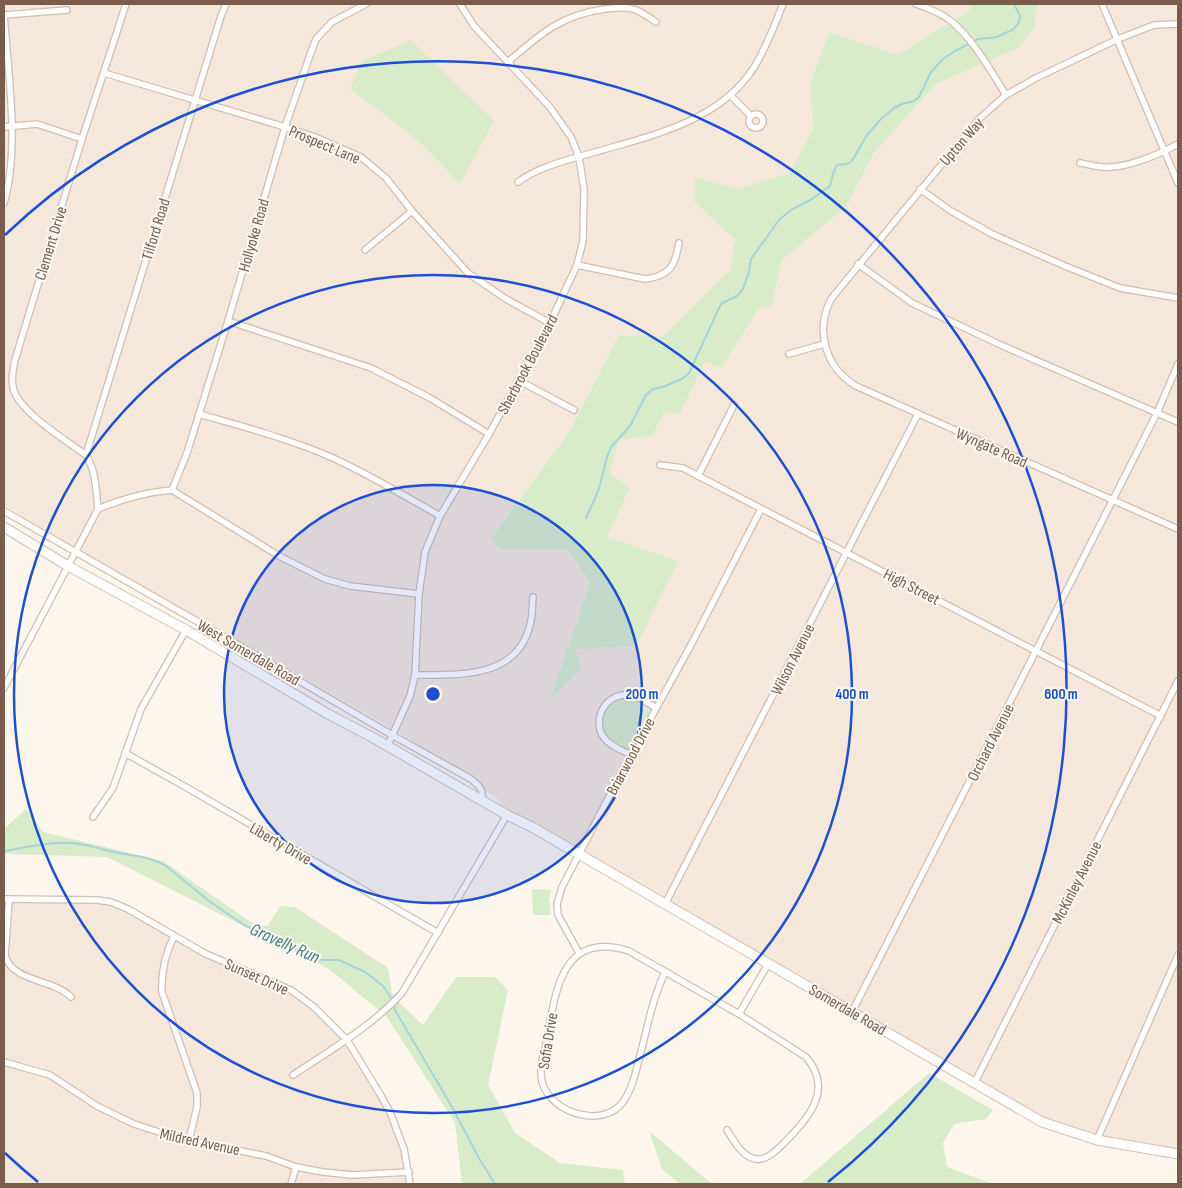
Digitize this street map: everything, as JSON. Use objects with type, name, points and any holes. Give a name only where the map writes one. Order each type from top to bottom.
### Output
[{"type":"main road","name":"West Somerdale Road","points":[[4,527],[68,566],[186,630],[295,696],[481,801],[532,827]]},
{"type":"main road","name":"Somerdale Road","points":[[532,827],[1042,1122],[1097,1140],[1178,1154]]},
{"type":"street","name":"Clement Drive","points":[[86,454],[29,413],[19,401],[13,389],[12,376],[15,360],[82,139],[126,4]]},
{"type":"street","name":"Tilford Road","points":[[86,454],[226,4]]},
{"type":"street","name":"Hollyoke Road","points":[[172,490],[187,454],[285,127],[316,39],[332,22],[366,4]]},
{"type":"street","name":"Sherbrook Boulevard","points":[[387,747],[410,696],[416,675],[419,594],[424,552],[440,516],[489,434],[550,323],[577,266],[583,240],[584,189],[579,157],[571,137],[549,106],[474,26],[460,4]]},
{"type":"street","points":[[518,182],[528,174],[667,131],[694,120],[731,96],[752,70],[766,46],[783,4]]},
{"type":"street","points":[[916,4],[950,20],[966,36],[1006,95]]},
{"type":"street","points":[[1102,4],[1178,183]]},
{"type":"street","points":[[508,62],[541,33],[565,19],[590,11],[618,7],[636,10],[656,22]]},
{"type":"street","points":[[4,202],[11,165],[11,126],[4,15],[66,10]]},
{"type":"street","name":"Upton Way","points":[[824,344],[823,321],[826,308],[831,299],[978,118],[1006,95],[1036,78],[1118,39],[1154,25],[1178,24]]},
{"type":"street","name":"Prospect Lane","points":[[104,74],[285,127],[315,137],[361,157],[386,178],[412,211],[468,273],[506,299],[550,323]]},
{"type":"street","points":[[731,96],[751,116]]},
{"type":"street","points":[[4,127],[31,124],[45,126],[82,139]]},
{"type":"street","points":[[1080,163],[1102,168],[1120,166],[1165,151],[1178,144]]},
{"type":"street","points":[[920,189],[951,211],[992,234],[1065,266],[1120,288],[1178,298]]},
{"type":"street","points":[[365,250],[412,211]]},
{"type":"street","points":[[577,266],[645,279],[655,278],[667,273],[677,257],[679,244]]},
{"type":"street","points":[[858,264],[912,303],[1003,346],[1178,422]]},
{"type":"street","points":[[228,321],[371,368],[430,398],[489,434]]},
{"type":"street","points":[[789,354],[824,344]]},
{"type":"street","name":"Wyngate Road","points":[[824,344],[834,367],[846,381],[1178,529]]},
{"type":"street","name":"Orchard Avenue","points":[[852,1012],[1157,413],[1178,364]]},
{"type":"street","points":[[518,380],[574,410]]},
{"type":"street","points":[[698,476],[734,405]]},
{"type":"street","points":[[199,414],[332,457],[385,483],[440,516]]},
{"type":"street","name":"Wilson Avenue","points":[[665,904],[918,414]]},
{"type":"street","points":[[4,688],[98,509],[94,473],[92,464],[86,454]]},
{"type":"street","name":"High Street","points":[[660,465],[683,468],[1160,716]]},
{"type":"street","points":[[98,509],[117,501],[155,491],[172,490],[279,556],[325,579],[350,586],[419,594]]},
{"type":"street","name":"Briarwood Drive","points":[[579,953],[558,915],[557,904],[562,886],[692,643],[761,509]]},
{"type":"street","name":"West Somerdale Road","points":[[4,512],[471,779],[479,785],[483,792],[481,801]]},
{"type":"street","points":[[416,675],[451,675],[484,670],[501,665],[515,656],[524,640],[531,621],[533,597]]},
{"type":"street","points":[[93,817],[113,788],[141,709],[186,630]]},
{"type":"street","name":"McKinley Avenue","points":[[975,1082],[1178,681]]},
{"type":"street","points":[[631,754],[606,740],[599,724],[599,716],[612,698],[624,695],[640,698],[656,708]]},
{"type":"street","name":"Liberty Drive","points":[[125,753],[438,933]]},
{"type":"street","points":[[294,1075],[347,1040],[390,1007],[402,993],[507,815]]},
{"type":"street","points":[[6,899],[5,956],[8,965],[26,976],[55,986],[71,997]]},
{"type":"street","name":"Sunset Drive","points":[[6,899],[97,900],[111,902],[128,909],[206,954],[291,990],[314,1008],[347,1040],[375,1084],[390,1112],[404,1149],[410,1184]]},
{"type":"street","points":[[174,936],[164,959],[161,978],[162,992],[197,1093],[197,1107],[189,1140]]},
{"type":"street","points":[[579,953],[600,946],[614,946],[629,951],[739,1014],[806,1057],[814,1066],[818,1078],[818,1092],[815,1104],[808,1118],[776,1151],[764,1158],[756,1159],[746,1155],[738,1148],[727,1130]]},
{"type":"street","name":"Sofia Drive","points":[[579,953],[569,963],[561,978],[553,1004],[541,1076],[546,1091],[557,1104],[582,1115],[597,1116],[613,1111],[627,1095],[635,1075],[652,1008],[665,972]]},
{"type":"street","points":[[1097,1140],[1178,955]]},
{"type":"street","points":[[739,1014],[768,964]]},
{"type":"street","name":"Mildred Avenue","points":[[4,1062],[50,1074],[97,1106],[153,1131],[266,1156],[296,1167],[352,1175],[409,1172]]},
{"type":"street","points":[[290,1184],[296,1167]]},
{"type":"shaded area","points":[[4,4],[970,4],[970,10],[897,55],[829,32],[810,83],[813,129],[790,174],[737,189],[695,178],[696,202],[735,240],[731,269],[662,337],[619,335],[569,432],[491,537],[500,549],[568,550],[590,583],[550,698],[575,649],[678,561],[607,537],[630,488],[609,473],[619,440],[653,436],[664,412],[680,414],[705,362],[721,368],[759,309],[772,306],[782,260],[846,207],[874,153],[936,84],[1018,48],[1035,28],[1037,4],[1178,4],[1178,1152],[1097,1140],[1042,1122],[507,815],[498,799],[405,736],[91,557],[4,505]]},
{"type":"shaded area","points":[[4,899],[111,902],[206,954],[291,990],[347,1040],[375,1084],[404,1149],[410,1184],[4,1184]]},
{"type":"green space","points":[[970,4],[1037,4],[1035,28],[1018,48],[936,84],[874,153],[846,207],[782,260],[772,306],[759,309],[721,368],[705,362],[680,414],[664,412],[653,436],[619,440],[610,473],[630,488],[607,537],[678,561],[636,646],[575,649],[581,669],[550,699],[590,583],[568,550],[500,549],[491,538],[569,432],[619,335],[662,337],[731,269],[735,240],[695,202],[695,177],[737,189],[790,173],[813,129],[810,83],[829,32],[897,55],[970,10]]},
{"type":"green space","points":[[411,40],[494,121],[460,184],[417,140],[350,89],[362,61]]},
{"type":"green space","points":[[624,695],[656,708],[631,755],[606,741],[599,716],[607,702]]},
{"type":"green space","points":[[26,809],[43,832],[163,861],[252,923],[268,926],[280,906],[295,907],[388,968],[392,993],[423,1025],[456,977],[495,977],[508,990],[488,1085],[515,1133],[560,1163],[623,1170],[625,1184],[462,1184],[455,1123],[387,1017],[329,969],[107,857],[4,854],[4,829]]},
{"type":"green space","points":[[532,889],[551,890],[549,900],[551,915],[533,915]]},
{"type":"green space","points":[[929,1073],[993,1110],[986,1119],[954,1124],[943,1143],[947,1167],[993,1184],[800,1184]]},
{"type":"green space","points":[[649,1131],[712,1184],[680,1184],[662,1169]]},
{"type":"waterway","points":[[586,518],[599,489],[611,447],[630,426],[646,395],[653,389],[682,379],[689,373],[719,308],[722,303],[737,296],[743,289],[751,259],[779,220],[791,210],[812,199],[830,186],[837,165],[847,164],[852,161],[867,135],[894,108],[914,101],[919,97],[931,72],[943,59],[978,39],[997,37],[1014,29],[1019,22],[1020,16],[1014,4]]},
{"type":"waterway","name":"Gravelly Run","points":[[4,851],[42,844],[71,843],[154,860],[166,866],[209,901],[244,925],[283,942],[317,960],[339,960],[365,972],[383,986],[390,996],[395,1010],[495,1184]]}]
